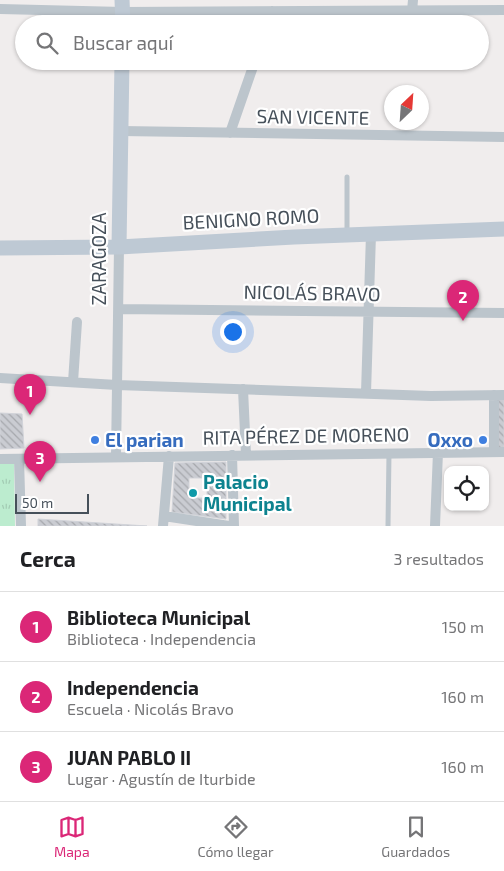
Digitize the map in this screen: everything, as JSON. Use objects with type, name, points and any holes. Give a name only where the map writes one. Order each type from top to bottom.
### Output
[{"type":"street","points":[[0,9],[123,12],[272,11],[413,5],[504,10]]},
{"type":"street","points":[[271,15],[272,11]]},
{"type":"street","name":"ZARAGOZA","points":[[116,456],[122,70]]},
{"type":"street","points":[[230,133],[252,70]]},
{"type":"street","name":"SAN VICENTE","points":[[121,132],[504,137]]},
{"type":"street","name":"BENIGNO ROMO","points":[[0,248],[119,247],[347,234],[504,229]]},
{"type":"street","points":[[366,394],[372,234]]},
{"type":"street","name":"NICOLÁS BRAVO","points":[[119,309],[504,313]]},
{"type":"street","points":[[73,382],[77,322]]},
{"type":"street","points":[[0,378],[117,385],[366,394],[499,395],[499,452]]},
{"type":"street","points":[[243,389],[246,454]]},
{"type":"street","points":[[435,526],[438,452]]},
{"type":"street","name":"RITA PÉREZ DE MORENO","points":[[0,459],[246,454],[499,452]]},
{"type":"street","points":[[232,455],[234,526]]},
{"type":"street","points":[[169,456],[163,521],[229,526]]},
{"type":"street","points":[[19,459],[20,526]]},
{"type":"lane","points":[[346,177],[347,234]]},
{"type":"lane","points":[[388,526],[389,452]]},
{"type":"green space","points":[[0,463],[14,463],[15,526],[0,526]]},
{"type":"building","points":[[494,396],[504,396],[504,451],[496,451]]},
{"type":"building","points":[[0,413],[22,414],[24,448],[0,449]]},
{"type":"building","points":[[226,462],[226,519],[172,512],[175,463]],"holes":[[[189,478],[207,478],[207,498],[189,498]]]},
{"type":"building","points":[[38,519],[147,526],[38,526]]},
{"type":"place","name":"Independencia","points":[[463,321]]},
{"type":"place","name":"Biblioteca Municipal","points":[[30,415]]},
{"type":"place","name":"El parian","points":[[95,440]]},
{"type":"place","name":"Oxxo","points":[[483,440]]},
{"type":"place","name":"JUAN PABLO II","points":[[40,482]]},
{"type":"place","name":"Palacio Municipal","points":[[193,493]]}]
